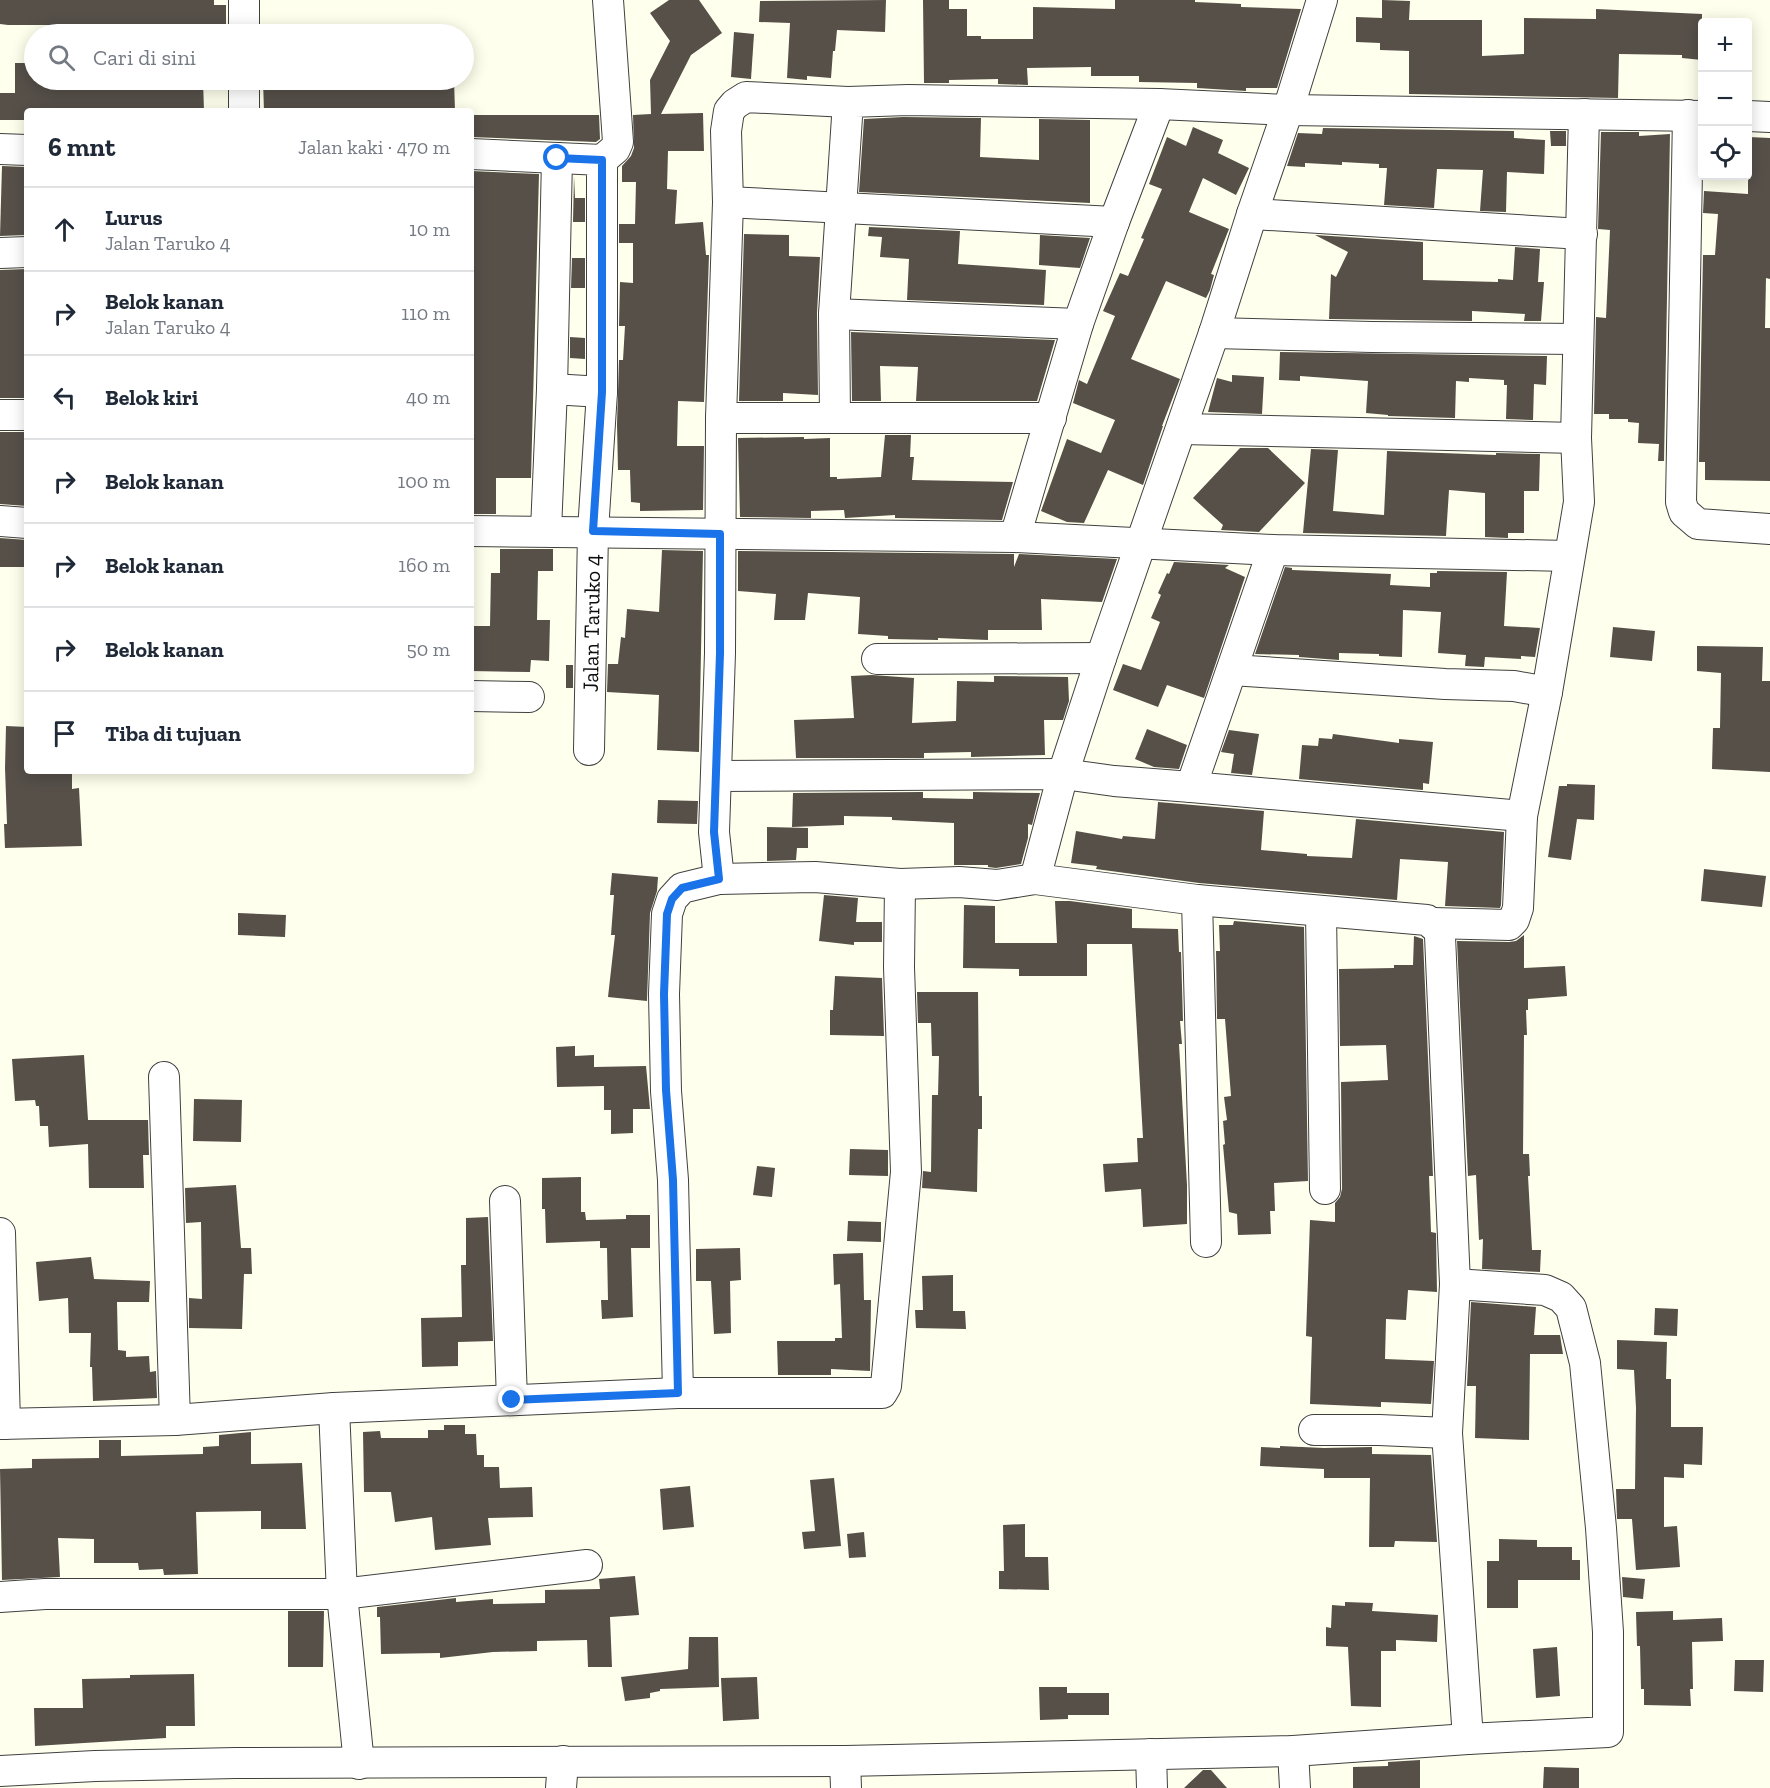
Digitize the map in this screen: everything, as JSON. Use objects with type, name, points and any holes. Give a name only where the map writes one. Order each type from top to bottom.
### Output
[{"type":"street","points":[[244,0],[244,24]]},
{"type":"street","points":[[474,154],[602,160],[615,149],[618,142],[609,0]]},
{"type":"street","points":[[1035,879],[1063,774],[1101,658],[1182,429],[1288,110],[1322,0]]},
{"type":"street","points":[[244,90],[244,108]]},
{"type":"street","points":[[719,879],[714,832],[720,653],[721,418],[728,202],[726,131],[729,111],[746,97],[848,102],[908,100],[1159,104],[1288,110],[1695,116],[1682,502],[1684,512],[1698,524],[1770,529]]},
{"type":"street","points":[[835,418],[834,314],[848,102]]},
{"type":"street","points":[[1015,537],[1078,324],[1159,104]]},
{"type":"street","points":[[1433,923],[1509,925],[1514,920],[1518,908],[1522,816],[1547,692],[1579,501],[1576,438],[1584,114]]},
{"type":"street","points":[[1752,116],[1770,117]]},
{"type":"street","points":[[0,149],[24,150]]},
{"type":"street","points":[[546,530],[552,389],[557,158]]},
{"type":"street","name":"Jalan Taruko 4","points":[[589,750],[593,531],[602,392],[602,160]]},
{"type":"street","points":[[728,202],[1114,222]]},
{"type":"street","points":[[1252,214],[1582,234]]},
{"type":"street","points":[[0,253],[24,252]]},
{"type":"street","points":[[834,314],[1078,324]]},
{"type":"street","points":[[1214,333],[1578,339]]},
{"type":"street","points":[[552,389],[602,392]]},
{"type":"street","points":[[0,415],[24,415]]},
{"type":"street","points":[[721,418],[1051,418]]},
{"type":"street","points":[[1182,429],[1576,438]]},
{"type":"street","points":[[0,521],[24,523]]},
{"type":"street","points":[[474,531],[1015,537],[1273,550],[1569,556]]},
{"type":"street","points":[[1191,787],[1273,550]]},
{"type":"street","points":[[877,659],[1101,658]]},
{"type":"street","points":[[1232,670],[1445,684],[1514,686],[1547,692]]},
{"type":"street","points":[[474,696],[529,697]]},
{"type":"street","points":[[717,776],[1063,774],[1114,781],[1522,816]]},
{"type":"street","points":[[678,1393],[673,1180],[666,1080],[664,994],[667,914],[672,899],[682,888],[719,879],[815,877],[900,884],[959,882],[1009,885],[1035,879],[1197,900],[1427,920],[1438,929],[1440,936],[1455,1284],[1447,1433],[1467,1739]]},
{"type":"street","points":[[0,1233],[3,1424],[175,1420],[334,1408],[678,1393],[879,1395],[884,1390],[906,1172],[899,967],[900,884]]},
{"type":"street","points":[[1197,900],[1206,1242]]},
{"type":"street","points":[[1321,912],[1324,1190]]},
{"type":"street","points":[[164,1077],[175,1420]]},
{"type":"street","points":[[505,1201],[512,1400]]},
{"type":"street","points":[[0,1771],[95,1777],[236,1763],[359,1764],[401,1776],[846,1774],[1151,1754],[1293,1751],[1608,1732],[1608,1632],[1601,1528],[1586,1363],[1571,1308],[1561,1297],[1545,1290],[1455,1284]]},
{"type":"street","points":[[334,1408],[342,1594],[359,1764]]},
{"type":"street","points":[[1314,1430],[1447,1433]]},
{"type":"street","points":[[0,1597],[45,1594],[342,1594],[587,1565]]},
{"type":"street","points":[[1293,1751],[1294,1788]]},
{"type":"street","points":[[1151,1754],[1152,1788]]},
{"type":"building","points":[[0,0],[214,0],[214,5],[226,5],[226,24],[0,24]]},
{"type":"building","points":[[669,0],[699,0],[722,33],[691,55],[661,114],[703,113],[704,151],[668,151],[667,189],[677,190],[675,224],[703,222],[706,255],[709,255],[704,402],[678,401],[677,446],[704,446],[703,510],[640,511],[640,503],[631,502],[630,470],[618,470],[619,360],[623,360],[625,326],[619,326],[620,282],[633,283],[633,243],[619,243],[619,224],[635,224],[636,182],[622,182],[622,166],[631,156],[634,148],[633,115],[651,114],[650,80],[670,41],[650,13]]},
{"type":"building","points":[[886,0],[885,32],[837,30],[831,78],[807,76],[807,80],[787,78],[790,23],[759,22],[760,1]]},
{"type":"building","points":[[923,0],[949,0],[949,9],[967,9],[967,36],[981,36],[981,39],[1033,39],[1033,7],[1115,9],[1115,0],[1195,0],[1195,2],[1241,4],[1241,7],[1301,9],[1277,88],[1246,88],[1246,91],[1197,88],[1197,83],[1139,82],[1139,76],[1091,76],[1091,67],[1027,68],[1028,85],[998,84],[998,79],[924,83]]},
{"type":"building","points":[[1382,0],[1410,1],[1409,20],[1482,20],[1482,56],[1524,54],[1524,18],[1596,19],[1596,9],[1702,14],[1702,18],[1698,18],[1698,60],[1682,58],[1682,55],[1619,54],[1618,98],[1409,94],[1409,51],[1380,50],[1380,43],[1356,42],[1356,17],[1382,18]]},
{"type":"building","points":[[734,32],[754,34],[751,79],[731,77]]},
{"type":"building","points":[[15,63],[24,63],[24,90],[203,90],[204,108],[24,108],[24,120],[0,120],[0,93],[15,93]]},
{"type":"building","points":[[263,90],[454,90],[455,108],[264,108]]},
{"type":"building","points":[[474,115],[599,115],[600,139],[596,142],[474,137]]},
{"type":"building","points":[[981,118],[980,157],[1039,160],[1039,119],[1090,120],[1090,203],[859,192],[864,119]]},
{"type":"building","points":[[1193,127],[1223,140],[1218,153],[1249,168],[1236,195],[1203,178],[1189,212],[1229,229],[1211,274],[1214,275],[1210,290],[1206,298],[1166,281],[1131,359],[1180,379],[1143,485],[1108,470],[1084,523],[1067,522],[1041,511],[1067,439],[1101,453],[1115,420],[1073,403],[1079,380],[1087,384],[1115,316],[1103,311],[1120,273],[1128,276],[1144,239],[1141,238],[1162,189],[1149,184],[1167,137],[1186,146]]},
{"type":"building","points":[[1323,128],[1514,131],[1514,138],[1545,140],[1544,174],[1507,172],[1506,212],[1480,211],[1483,170],[1437,169],[1434,208],[1384,205],[1387,168],[1379,168],[1379,164],[1342,162],[1342,165],[1305,163],[1305,167],[1287,166],[1298,133],[1322,134]]},
{"type":"building","points":[[1550,131],[1566,131],[1566,146],[1551,146]]},
{"type":"building","points":[[1601,132],[1639,132],[1639,136],[1670,134],[1664,461],[1658,461],[1659,444],[1638,443],[1639,423],[1628,422],[1628,419],[1609,419],[1609,414],[1594,414],[1596,317],[1606,318],[1610,230],[1598,229]]},
{"type":"building","points":[[1752,137],[1770,138],[1770,279],[1766,278],[1765,328],[1770,328],[1770,481],[1705,480],[1705,462],[1699,462],[1703,255],[1715,255],[1718,214],[1703,213],[1704,191],[1748,194],[1748,180],[1752,180]]},
{"type":"building","points":[[2,166],[24,167],[24,235],[0,236]]},
{"type":"building","points":[[474,171],[539,174],[531,478],[496,478],[496,514],[474,514]]},
{"type":"building","points":[[574,176],[575,198],[585,198],[585,222],[573,222]]},
{"type":"building","points":[[869,227],[960,231],[958,264],[1046,270],[1044,305],[907,300],[909,259],[880,257],[882,237],[868,236]]},
{"type":"building","points":[[744,234],[789,235],[789,256],[820,257],[817,313],[818,395],[783,393],[783,401],[739,401]]},
{"type":"building","points":[[1040,235],[1090,238],[1080,268],[1039,265]]},
{"type":"building","points":[[1315,235],[1423,242],[1423,280],[1498,282],[1498,279],[1513,280],[1515,247],[1540,249],[1538,282],[1544,282],[1541,321],[1524,321],[1525,314],[1472,311],[1472,321],[1329,319],[1331,274],[1336,277],[1348,252]]},
{"type":"building","points":[[572,258],[585,258],[585,288],[571,288]]},
{"type":"building","points":[[24,269],[24,398],[0,398],[0,270]]},
{"type":"building","points":[[851,332],[1055,340],[1037,401],[916,401],[918,367],[880,366],[881,401],[852,401]]},
{"type":"building","points":[[570,337],[585,338],[585,359],[570,358]]},
{"type":"building","points":[[1280,352],[1547,356],[1546,385],[1534,384],[1533,420],[1506,419],[1507,385],[1504,385],[1504,380],[1469,378],[1469,382],[1456,381],[1455,418],[1388,416],[1366,413],[1368,381],[1300,376],[1300,381],[1279,380]]},
{"type":"building","points":[[1232,375],[1264,377],[1262,414],[1208,412],[1217,378],[1232,382]]},
{"type":"building","points":[[0,432],[24,432],[24,506],[0,504]]},
{"type":"building","points":[[885,435],[911,435],[910,457],[914,457],[912,480],[1013,482],[1002,520],[895,518],[895,515],[845,518],[844,510],[811,511],[811,518],[740,517],[738,438],[830,438],[830,477],[837,477],[837,479],[881,477]]},
{"type":"building","points":[[1240,448],[1268,448],[1305,483],[1259,532],[1221,530],[1223,525],[1193,498]]},
{"type":"building","points":[[1311,449],[1338,450],[1333,511],[1384,515],[1387,451],[1496,455],[1496,453],[1540,454],[1539,491],[1524,491],[1524,533],[1508,533],[1508,538],[1485,537],[1485,493],[1449,490],[1446,536],[1303,533]]},
{"type":"building","points":[[0,538],[24,540],[24,567],[0,567]]},
{"type":"building","points":[[500,549],[553,549],[553,571],[538,571],[537,620],[550,620],[549,661],[531,660],[530,672],[474,671],[474,626],[490,626],[491,573],[500,573]]},
{"type":"building","points":[[662,550],[703,551],[699,752],[657,750],[659,695],[607,692],[608,664],[618,664],[621,637],[625,638],[627,609],[659,612]]},
{"type":"building","points":[[738,551],[1014,554],[1014,567],[1019,554],[1117,559],[1102,602],[1041,599],[1042,630],[988,630],[988,640],[888,639],[888,636],[858,634],[860,597],[808,593],[805,620],[774,620],[776,594],[738,591]]},
{"type":"building","points":[[1174,562],[1229,565],[1225,568],[1245,577],[1204,698],[1167,685],[1158,707],[1113,690],[1123,664],[1141,670],[1160,622],[1151,618],[1161,595],[1158,593]]},
{"type":"building","points":[[1285,567],[1292,568],[1292,570],[1391,574],[1390,585],[1430,587],[1430,573],[1437,573],[1437,571],[1507,572],[1504,626],[1540,628],[1535,657],[1521,656],[1521,659],[1485,657],[1484,667],[1465,666],[1466,655],[1438,653],[1441,612],[1403,610],[1402,657],[1339,653],[1339,660],[1299,657],[1299,655],[1255,654]]},
{"type":"building","points":[[1613,627],[1655,631],[1652,661],[1610,657]]},
{"type":"building","points":[[1697,646],[1763,647],[1762,681],[1770,681],[1770,772],[1712,769],[1713,728],[1720,728],[1721,673],[1697,671]]},
{"type":"building","points":[[566,665],[573,665],[573,688],[566,688]]},
{"type":"building","points":[[851,676],[914,678],[912,723],[956,721],[957,681],[994,682],[994,676],[1068,677],[1069,701],[1063,720],[1044,720],[1045,755],[971,757],[971,752],[924,753],[924,758],[796,758],[794,720],[854,718]]},
{"type":"building","points":[[6,726],[24,727],[24,774],[72,774],[72,789],[79,788],[82,846],[5,848],[4,824],[7,824]]},
{"type":"building","points":[[1147,729],[1187,745],[1179,769],[1154,767],[1135,759]]},
{"type":"building","points":[[1229,730],[1259,734],[1252,775],[1231,773],[1234,754],[1221,752]]},
{"type":"building","points":[[1333,734],[1399,743],[1399,739],[1433,742],[1429,784],[1423,783],[1423,790],[1299,779],[1302,745],[1318,746],[1319,738],[1332,739]]},
{"type":"building","points":[[1567,784],[1595,785],[1594,820],[1577,819],[1571,860],[1548,857],[1559,786],[1567,786]]},
{"type":"building","points":[[923,792],[923,798],[973,799],[973,792],[1040,793],[1032,825],[1028,824],[1028,838],[1021,864],[996,868],[988,867],[988,865],[954,865],[954,823],[892,820],[892,817],[844,816],[844,825],[792,827],[793,793]]},
{"type":"building","points":[[658,800],[698,801],[697,824],[657,823]]},
{"type":"building","points":[[1158,802],[1264,811],[1261,850],[1307,854],[1307,856],[1352,858],[1356,819],[1504,832],[1501,905],[1500,908],[1445,906],[1448,862],[1400,859],[1397,900],[1199,883],[1096,869],[1097,866],[1071,863],[1076,831],[1122,839],[1123,836],[1155,839]]},
{"type":"building","points":[[767,827],[808,828],[808,848],[797,848],[796,860],[767,861]]},
{"type":"building","points":[[1704,869],[1766,876],[1762,907],[1701,901]]},
{"type":"building","points":[[612,873],[658,877],[657,891],[650,913],[647,1001],[608,997],[615,935],[611,935],[614,895],[610,895]]},
{"type":"building","points":[[824,895],[858,898],[856,922],[882,922],[882,942],[854,942],[854,945],[819,941]]},
{"type":"building","points":[[1055,901],[1132,909],[1132,928],[1178,929],[1183,1021],[1180,1021],[1182,1044],[1179,1044],[1187,1224],[1143,1227],[1141,1189],[1105,1192],[1103,1164],[1138,1162],[1137,1138],[1143,1138],[1132,944],[1087,944],[1087,976],[1019,976],[1019,969],[963,968],[964,905],[995,906],[995,943],[1057,943]]},
{"type":"building","points":[[238,913],[286,915],[285,937],[238,935]]},
{"type":"building","points":[[1234,921],[1304,927],[1308,1181],[1274,1183],[1275,1211],[1270,1211],[1271,1234],[1238,1235],[1237,1214],[1229,1212],[1223,1121],[1227,1120],[1224,1097],[1231,1096],[1225,1019],[1217,1019],[1216,951],[1220,951],[1219,925],[1233,925]]},
{"type":"building","points":[[1524,935],[1524,968],[1565,966],[1567,996],[1528,999],[1528,1010],[1526,1010],[1523,1154],[1529,1154],[1532,1250],[1541,1250],[1540,1272],[1482,1269],[1483,1239],[1479,1240],[1476,1175],[1468,1176],[1457,941],[1509,942],[1516,941]]},
{"type":"building","points":[[1414,936],[1423,939],[1433,1176],[1429,1176],[1431,1232],[1436,1233],[1437,1292],[1408,1290],[1406,1320],[1386,1319],[1385,1359],[1434,1361],[1431,1404],[1381,1402],[1381,1407],[1310,1404],[1312,1337],[1306,1336],[1310,1220],[1335,1222],[1335,1203],[1342,1189],[1341,1082],[1388,1080],[1386,1045],[1340,1046],[1339,969],[1394,968],[1394,965],[1413,965]]},
{"type":"building","points":[[835,976],[882,978],[884,1036],[830,1035],[830,1010],[833,1010]]},
{"type":"building","points":[[917,992],[978,992],[979,1096],[982,1096],[982,1129],[978,1129],[977,1192],[922,1188],[923,1171],[931,1172],[932,1095],[938,1095],[939,1056],[932,1056],[931,1023],[918,1023]]},
{"type":"building","points":[[575,1046],[575,1056],[594,1055],[594,1067],[646,1066],[650,1109],[633,1109],[633,1133],[611,1134],[611,1110],[604,1110],[604,1086],[557,1087],[556,1047]]},
{"type":"building","points":[[84,1055],[88,1120],[148,1120],[149,1155],[143,1155],[144,1188],[89,1188],[88,1144],[49,1147],[48,1126],[40,1126],[39,1106],[36,1106],[35,1100],[15,1101],[12,1059]]},
{"type":"building","points":[[194,1099],[242,1100],[241,1142],[193,1141]]},
{"type":"building","points":[[850,1149],[888,1150],[888,1176],[849,1175]]},
{"type":"building","points":[[757,1166],[775,1168],[772,1197],[753,1195]]},
{"type":"building","points":[[581,1177],[581,1212],[585,1212],[586,1220],[626,1219],[626,1215],[650,1215],[650,1248],[631,1248],[633,1317],[602,1319],[601,1300],[608,1300],[607,1248],[600,1248],[600,1241],[546,1243],[545,1209],[542,1209],[542,1178]]},
{"type":"building","points":[[236,1185],[241,1248],[251,1248],[252,1274],[244,1274],[242,1329],[189,1328],[189,1298],[202,1299],[201,1222],[186,1223],[185,1188]]},
{"type":"building","points":[[488,1217],[493,1341],[458,1342],[458,1366],[422,1367],[421,1318],[462,1317],[461,1265],[466,1265],[466,1218]]},
{"type":"building","points":[[848,1221],[881,1222],[881,1242],[847,1241]]},
{"type":"building","points":[[740,1248],[741,1280],[730,1281],[731,1333],[714,1334],[711,1281],[696,1281],[696,1249]]},
{"type":"building","points":[[863,1253],[864,1300],[871,1300],[870,1371],[831,1369],[831,1375],[778,1375],[777,1341],[835,1341],[835,1338],[842,1338],[840,1284],[834,1285],[833,1254]]},
{"type":"building","points":[[91,1257],[94,1279],[150,1281],[149,1302],[117,1302],[118,1350],[126,1351],[126,1357],[149,1356],[150,1372],[156,1371],[157,1398],[93,1401],[92,1367],[90,1367],[91,1333],[69,1333],[68,1298],[39,1301],[36,1262]]},
{"type":"building","points":[[953,1275],[953,1311],[965,1311],[966,1329],[916,1328],[915,1310],[923,1310],[922,1276]]},
{"type":"building","points":[[1471,1302],[1536,1307],[1534,1335],[1560,1335],[1563,1354],[1530,1354],[1529,1440],[1475,1438],[1476,1386],[1467,1386]]},
{"type":"building","points":[[1655,1308],[1678,1309],[1677,1336],[1654,1335]]},
{"type":"building","points":[[1617,1340],[1667,1342],[1666,1379],[1671,1379],[1671,1427],[1703,1427],[1702,1465],[1684,1464],[1684,1478],[1664,1477],[1664,1527],[1677,1526],[1680,1567],[1636,1570],[1632,1519],[1617,1519],[1616,1489],[1635,1489],[1636,1408],[1634,1370],[1617,1369]]},
{"type":"building","points":[[444,1425],[465,1425],[465,1434],[476,1434],[477,1455],[484,1455],[484,1467],[499,1467],[500,1488],[532,1487],[533,1517],[488,1518],[491,1545],[435,1550],[432,1517],[395,1522],[391,1492],[364,1492],[363,1432],[380,1431],[381,1438],[428,1438],[428,1430],[444,1430]]},
{"type":"building","points":[[251,1432],[251,1464],[302,1463],[306,1529],[261,1529],[261,1511],[196,1512],[198,1574],[164,1575],[163,1569],[139,1570],[138,1563],[94,1563],[94,1539],[58,1538],[60,1577],[2,1580],[0,1469],[32,1468],[32,1459],[99,1458],[99,1440],[121,1440],[121,1456],[203,1454],[203,1447],[219,1446],[219,1435]]},
{"type":"building","points":[[1280,1446],[1372,1447],[1372,1454],[1431,1455],[1437,1542],[1395,1541],[1394,1547],[1369,1547],[1370,1478],[1324,1478],[1324,1469],[1260,1466],[1261,1447],[1280,1448]]},
{"type":"building","points":[[834,1478],[841,1546],[804,1549],[802,1532],[815,1531],[810,1480]]},
{"type":"building","points":[[690,1486],[694,1527],[663,1530],[660,1489]]},
{"type":"building","points":[[1025,1524],[1025,1557],[1048,1557],[1049,1590],[999,1589],[999,1571],[1004,1571],[1003,1525]]},
{"type":"building","points":[[864,1532],[866,1557],[849,1558],[847,1534]]},
{"type":"building","points":[[1499,1539],[1537,1540],[1537,1547],[1572,1547],[1572,1560],[1580,1560],[1580,1580],[1518,1580],[1518,1608],[1487,1608],[1487,1561],[1499,1561]]},
{"type":"building","points":[[635,1576],[639,1615],[610,1617],[612,1667],[588,1667],[587,1640],[537,1641],[537,1651],[493,1652],[440,1658],[440,1653],[381,1654],[380,1617],[377,1617],[377,1607],[456,1598],[456,1602],[493,1599],[493,1604],[545,1603],[545,1590],[600,1589],[599,1579]]},
{"type":"building","points":[[1622,1577],[1645,1579],[1643,1599],[1623,1597]]},
{"type":"building","points":[[1345,1602],[1373,1603],[1372,1611],[1438,1615],[1437,1642],[1396,1640],[1396,1651],[1381,1651],[1381,1707],[1351,1706],[1348,1647],[1326,1646],[1326,1627],[1331,1628],[1332,1605],[1345,1606]]},
{"type":"building","points":[[288,1611],[324,1611],[323,1667],[288,1667]]},
{"type":"building","points":[[1673,1611],[1673,1620],[1722,1618],[1723,1641],[1692,1642],[1691,1706],[1644,1705],[1644,1689],[1641,1689],[1640,1646],[1637,1646],[1636,1612]]},
{"type":"building","points":[[689,1637],[718,1637],[719,1687],[660,1689],[660,1691],[650,1693],[650,1698],[625,1701],[621,1677],[688,1669]]},
{"type":"building","points":[[1557,1647],[1560,1696],[1536,1698],[1533,1649]]},
{"type":"building","points":[[1735,1660],[1764,1660],[1763,1692],[1734,1691]]},
{"type":"building","points":[[194,1674],[195,1726],[166,1726],[166,1738],[35,1746],[34,1708],[83,1708],[82,1679],[130,1678],[130,1675]]},
{"type":"building","points":[[757,1677],[759,1719],[723,1721],[721,1678]]},
{"type":"building","points":[[1039,1687],[1067,1687],[1067,1693],[1109,1693],[1109,1715],[1068,1715],[1068,1719],[1040,1720]]},
{"type":"building","points":[[1420,1760],[1420,1788],[1353,1788],[1353,1767],[1388,1766],[1388,1762]]},
{"type":"building","points":[[1544,1767],[1579,1768],[1579,1788],[1543,1788]]},
{"type":"building","points":[[1203,1770],[1211,1770],[1227,1788],[1184,1788]]},
{"type":"route","points":[[512,1400],[678,1393],[673,1180],[666,1090],[664,994],[667,914],[672,899],[682,888],[719,879],[714,832],[720,653],[720,534],[593,531],[602,392],[602,160],[557,158]]}]
